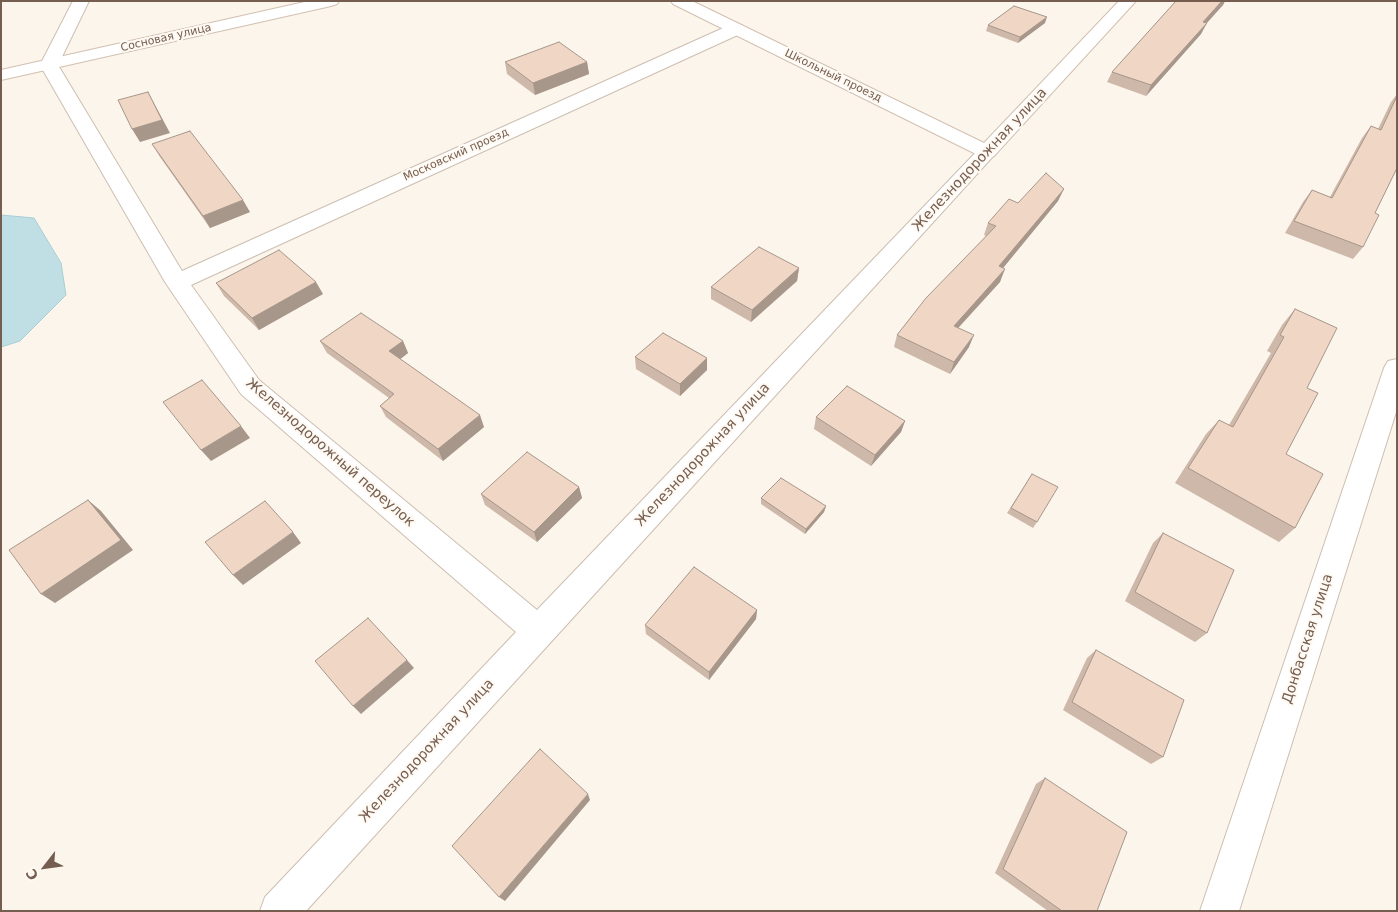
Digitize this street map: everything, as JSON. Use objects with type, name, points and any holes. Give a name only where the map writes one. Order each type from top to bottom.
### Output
[{"type":"street","points":[[50,65],[80,1]]},
{"type":"street","name":"Сосновая улица","points":[[1,75],[331,1]]},
{"type":"street","name":"Школьный проезд","points":[[680,1],[987,152]]},
{"type":"street","name":"Железнодорожная улица","points":[[279,911],[538,631],[1128,1]]},
{"type":"street","name":"Московский проезд","points":[[177,282],[736,28]]},
{"type":"street","name":"Железнодорожный переулок","points":[[50,65],[177,282],[250,387],[538,631]]},
{"type":"street","name":"Донбасская улица","points":[[1220,911],[1397,368]]},
{"type":"water","points":[[1,215],[34,218],[61,263],[66,295],[20,341],[1,347]]},
{"type":"building","points":[[1176,1],[1222,1],[1203,22],[1207,23],[1151,85],[1112,72]]},
{"type":"building","points":[[1014,6],[1047,17],[1020,37],[988,25]]},
{"type":"building","points":[[559,42],[587,62],[533,83],[505,62]]},
{"type":"building","points":[[148,92],[162,120],[132,129],[118,100]]},
{"type":"building","points":[[1397,96],[1397,168],[1375,213],[1379,215],[1363,247],[1294,221],[1312,190],[1332,198],[1371,126],[1381,130]]},
{"type":"building","points":[[190,131],[243,200],[203,216],[152,144]]},
{"type":"building","points":[[1046,173],[1064,189],[999,266],[1005,269],[954,326],[974,335],[954,362],[897,335],[926,298],[996,226],[988,223],[1009,199],[1018,203]]},
{"type":"building","points":[[759,247],[799,268],[752,310],[711,287]]},
{"type":"building","points":[[279,250],[316,282],[252,318],[216,283]]},
{"type":"building","points":[[1295,309],[1337,328],[1307,388],[1318,393],[1286,454],[1323,474],[1295,528],[1188,468],[1219,420],[1233,427],[1284,337],[1280,335]]},
{"type":"building","points":[[361,313],[403,341],[389,351],[480,415],[438,449],[380,406],[394,394],[320,341]]},
{"type":"building","points":[[663,333],[707,358],[680,384],[635,357]]},
{"type":"building","points":[[202,380],[241,426],[201,450],[163,402]]},
{"type":"building","points":[[847,386],[905,421],[875,455],[816,417]]},
{"type":"building","points":[[527,452],[579,487],[534,532],[481,494]]},
{"type":"building","points":[[1032,474],[1058,487],[1037,522],[1011,508]]},
{"type":"building","points":[[781,478],[826,506],[806,529],[761,498]]},
{"type":"building","points":[[88,500],[121,540],[41,594],[9,550]]},
{"type":"building","points":[[265,501],[293,532],[233,575],[205,542]]},
{"type":"building","points":[[1163,533],[1234,570],[1207,633],[1135,592]]},
{"type":"building","points":[[694,567],[757,610],[709,672],[645,625]]},
{"type":"building","points":[[368,618],[407,660],[353,706],[315,661]]},
{"type":"building","points":[[1096,650],[1184,700],[1163,757],[1072,702]]},
{"type":"building","points":[[540,749],[588,794],[499,897],[452,846]]},
{"type":"building","points":[[1045,778],[1127,832],[1097,911],[1062,911],[1003,869]]}]
